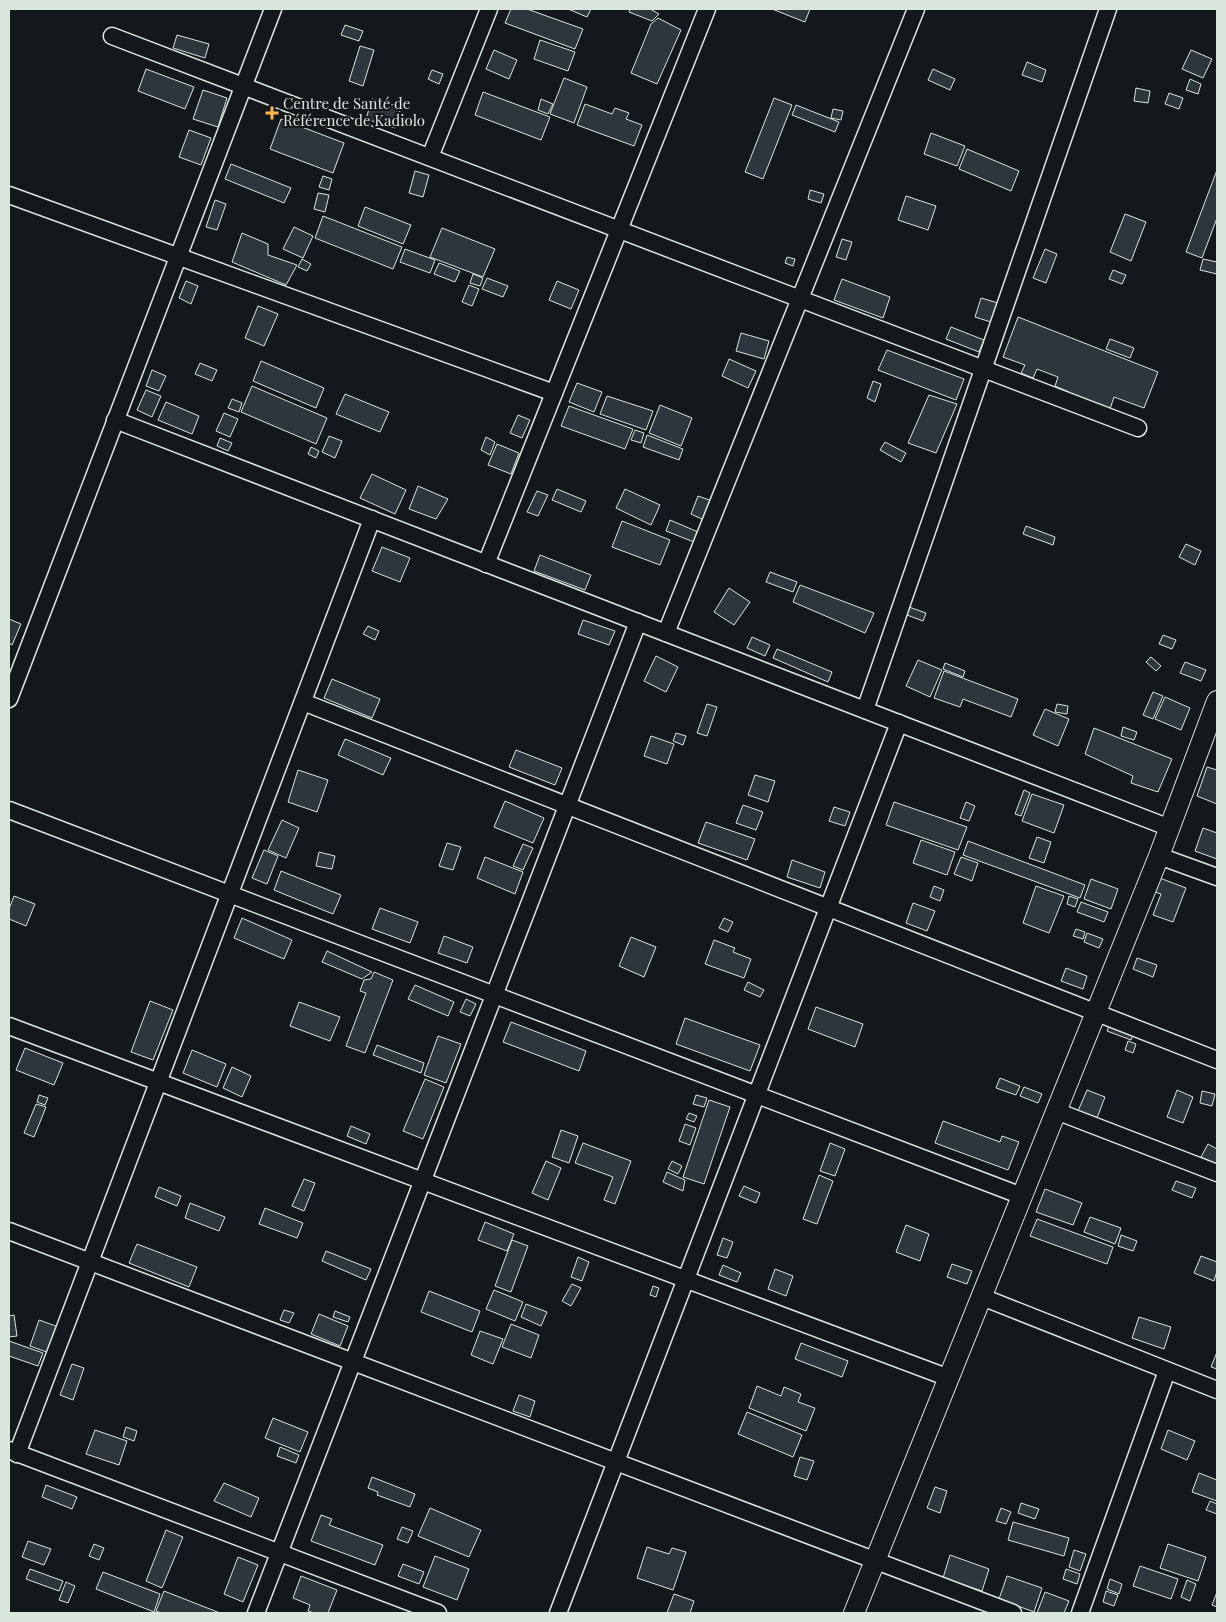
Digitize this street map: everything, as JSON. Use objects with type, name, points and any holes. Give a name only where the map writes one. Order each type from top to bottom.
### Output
[{"type":"street","points":[[9,699],[273,9]]},
{"type":"street","points":[[430,157],[489,9]]},
{"type":"street","points":[[486,564],[707,9]]},
{"type":"street","points":[[666,633],[916,9]]},
{"type":"street","points":[[865,710],[1108,9]]},
{"type":"street","points":[[112,36],[1138,428]]},
{"type":"street","points":[[9,195],[554,393]]},
{"type":"street","points":[[115,420],[1170,828]]},
{"type":"street","points":[[372,520],[90,1262],[13,1452],[438,1613]]},
{"type":"street","points":[[256,1613],[638,622]]},
{"type":"street","points":[[854,1613],[1159,856],[1217,701]]},
{"type":"street","points":[[303,702],[1217,1060]]},
{"type":"street","points":[[558,1613],[899,723]]},
{"type":"street","points":[[9,810],[1022,1196]]},
{"type":"street","points":[[1159,856],[1217,878]]},
{"type":"street","points":[[9,1026],[949,1378]]},
{"type":"street","points":[[1056,1111],[1217,1173]]},
{"type":"street","points":[[9,1231],[1013,1613]]},
{"type":"street","points":[[982,1297],[1217,1390]]},
{"type":"street","points":[[1080,1613],[1167,1370]]},
{"type":"building","points":[[511,9],[527,9],[583,29],[575,49],[505,23]]},
{"type":"building","points":[[568,9],[591,9],[587,17]]},
{"type":"building","points":[[630,9],[650,9],[659,14],[652,21],[629,12]]},
{"type":"building","points":[[772,9],[810,9],[805,22]]},
{"type":"building","points":[[658,18],[681,30],[657,84],[631,73],[651,24]]},
{"type":"building","points":[[345,25],[363,31],[359,41],[341,35]]},
{"type":"building","points":[[177,35],[209,44],[205,58],[173,48]]},
{"type":"building","points":[[540,40],[575,52],[568,71],[534,59]]},
{"type":"building","points":[[360,46],[374,50],[363,86],[349,81]]},
{"type":"building","points":[[494,50],[517,60],[509,79],[486,69]]},
{"type":"building","points":[[1191,50],[1212,59],[1203,78],[1182,69]]},
{"type":"building","points":[[1027,62],[1046,70],[1042,82],[1022,75]]},
{"type":"building","points":[[146,69],[194,87],[185,109],[138,91]]},
{"type":"building","points":[[933,69],[955,79],[950,90],[928,80]]},
{"type":"building","points":[[432,70],[443,74],[439,84],[428,79]]},
{"type":"building","points":[[564,78],[587,87],[574,123],[550,114]]},
{"type":"building","points":[[1190,79],[1201,84],[1198,94],[1186,90]]},
{"type":"building","points":[[1136,88],[1150,91],[1148,103],[1134,101]]},
{"type":"building","points":[[203,90],[227,98],[218,127],[193,119]]},
{"type":"building","points":[[483,92],[550,117],[541,140],[475,115]]},
{"type":"building","points":[[1169,93],[1183,98],[1179,109],[1165,104]]},
{"type":"building","points":[[774,98],[792,105],[763,179],[745,172]]},
{"type":"building","points":[[372,99],[401,107],[395,128],[366,119]]},
{"type":"building","points":[[541,99],[553,104],[548,114],[538,110]]},
{"type":"building","points":[[585,104],[612,114],[615,108],[629,113],[626,119],[642,125],[634,146],[577,125]]},
{"type":"building","points":[[796,105],[839,122],[835,132],[792,115]]},
{"type":"building","points":[[833,109],[843,111],[841,120],[831,118]]},
{"type":"building","points":[[281,119],[344,143],[333,173],[270,149]]},
{"type":"building","points":[[189,130],[211,138],[201,165],[179,157]]},
{"type":"building","points":[[931,133],[965,146],[957,166],[924,154]]},
{"type":"building","points":[[967,149],[1019,171],[1011,191],[959,169]]},
{"type":"building","points":[[231,164],[291,188],[284,203],[225,179]]},
{"type":"building","points":[[1217,170],[1217,218],[1202,258],[1186,252]]},
{"type":"building","points":[[415,171],[429,175],[423,197],[409,193]]},
{"type":"building","points":[[323,176],[332,179],[329,190],[319,187]]},
{"type":"building","points":[[810,190],[824,194],[821,203],[808,199]]},
{"type":"building","points":[[318,193],[329,195],[325,212],[314,209]]},
{"type":"building","points":[[906,196],[936,206],[928,230],[898,220]]},
{"type":"building","points":[[215,200],[226,204],[217,230],[206,227]]},
{"type":"building","points":[[365,207],[411,225],[403,244],[358,226]]},
{"type":"building","points":[[1125,214],[1146,222],[1131,261],[1110,252]]},
{"type":"building","points":[[323,216],[402,247],[393,269],[315,238]]},
{"type":"building","points":[[294,227],[313,236],[303,258],[283,249]]},
{"type":"building","points":[[442,228],[495,249],[483,277],[430,257]]},
{"type":"building","points":[[242,233],[268,244],[268,255],[297,265],[286,285],[232,262]]},
{"type":"building","points":[[842,239],[852,242],[846,260],[836,257]]},
{"type":"building","points":[[405,249],[435,260],[430,273],[400,262]]},
{"type":"building","points":[[1045,249],[1057,254],[1046,283],[1033,278]]},
{"type":"building","points":[[787,257],[795,259],[793,266],[785,263]]},
{"type":"building","points":[[302,259],[311,264],[307,271],[298,267]]},
{"type":"building","points":[[1203,259],[1217,262],[1217,274],[1200,270]]},
{"type":"building","points":[[439,263],[460,271],[455,282],[434,274]]},
{"type":"building","points":[[1113,270],[1126,275],[1122,284],[1109,279]]},
{"type":"building","points":[[473,274],[483,278],[480,286],[470,283]]},
{"type":"building","points":[[487,278],[508,286],[503,297],[482,289]]},
{"type":"building","points":[[842,279],[890,297],[883,318],[834,300]]},
{"type":"building","points":[[186,281],[198,286],[191,304],[179,298]]},
{"type":"building","points":[[557,281],[579,290],[571,309],[549,300]]},
{"type":"building","points":[[469,285],[479,289],[472,306],[462,302]]},
{"type":"building","points":[[981,298],[998,303],[991,322],[975,317]]},
{"type":"building","points":[[258,306],[278,314],[264,346],[245,338]]},
{"type":"building","points":[[1018,317],[1158,372],[1144,408],[1114,397],[1110,409],[1065,400],[1069,392],[1055,386],[1058,377],[1037,369],[1033,378],[1021,373],[1025,365],[1003,357]]},
{"type":"building","points":[[951,327],[984,340],[979,352],[946,339]]},
{"type":"building","points":[[741,333],[769,341],[764,359],[736,351]]},
{"type":"building","points":[[1110,339],[1134,348],[1130,358],[1106,349]]},
{"type":"building","points":[[887,350],[964,379],[956,400],[878,370]]},
{"type":"building","points":[[729,359],[756,371],[748,388],[722,376]]},
{"type":"building","points":[[261,361],[324,388],[316,408],[253,381]]},
{"type":"building","points":[[200,363],[217,370],[212,381],[195,374]]},
{"type":"building","points":[[152,370],[166,376],[159,391],[146,386]]},
{"type":"building","points":[[873,381],[881,384],[875,402],[867,398]]},
{"type":"building","points":[[577,383],[602,392],[594,412],[569,402]]},
{"type":"building","points":[[252,386],[327,418],[316,444],[241,412]]},
{"type":"building","points":[[146,390],[161,396],[152,417],[137,410]]},
{"type":"building","points":[[345,394],[389,412],[380,432],[336,414]]},
{"type":"building","points":[[929,395],[957,404],[936,453],[908,443]]},
{"type":"building","points":[[607,396],[653,411],[646,430],[600,414]]},
{"type":"building","points":[[232,399],[242,403],[239,412],[228,408]]},
{"type":"building","points":[[166,402],[199,416],[192,434],[158,420]]},
{"type":"building","points":[[660,405],[692,418],[681,446],[649,433]]},
{"type":"building","points":[[569,406],[633,429],[625,449],[561,426]]},
{"type":"building","points":[[224,413],[238,419],[230,437],[216,431]]},
{"type":"building","points":[[518,415],[530,420],[522,438],[510,433]]},
{"type":"building","points":[[635,430],[644,433],[641,443],[631,440]]},
{"type":"building","points":[[647,435],[683,449],[679,460],[643,447]]},
{"type":"building","points":[[329,436],[342,441],[335,458],[322,452]]},
{"type":"building","points":[[486,437],[495,442],[490,455],[481,450]]},
{"type":"building","points":[[220,438],[232,443],[228,451],[217,446]]},
{"type":"building","points":[[885,442],[906,453],[901,462],[880,450]]},
{"type":"building","points":[[497,444],[519,453],[511,474],[488,465]]},
{"type":"building","points":[[311,447],[319,451],[316,458],[308,454]]},
{"type":"building","points":[[372,474],[406,490],[395,514],[360,498]]},
{"type":"building","points":[[418,486],[448,499],[436,519],[409,509]]},
{"type":"building","points":[[557,489],[586,501],[581,512],[552,500]]},
{"type":"building","points":[[625,489],[660,505],[651,525],[616,508]]},
{"type":"building","points":[[537,491],[548,495],[538,516],[527,512]]},
{"type":"building","points":[[698,496],[712,501],[704,520],[691,514]]},
{"type":"building","points":[[670,520],[698,532],[694,542],[666,531]]},
{"type":"building","points":[[622,521],[670,540],[660,565],[612,547]]},
{"type":"building","points":[[1026,526],[1055,537],[1053,545],[1023,534]]},
{"type":"building","points":[[1186,544],[1201,551],[1195,565],[1179,557]]},
{"type":"building","points":[[382,547],[410,558],[400,582],[372,571]]},
{"type":"building","points":[[540,555],[591,575],[585,590],[534,571]]},
{"type":"building","points":[[770,572],[797,582],[793,592],[766,582]]},
{"type":"building","points":[[800,585],[874,613],[865,633],[793,602]]},
{"type":"building","points":[[729,588],[750,602],[734,625],[714,612]]},
{"type":"building","points":[[909,607],[926,613],[923,621],[907,615]]},
{"type":"building","points":[[9,619],[21,624],[12,645],[9,643]]},
{"type":"building","points":[[583,620],[615,631],[609,645],[578,634]]},
{"type":"building","points":[[368,626],[379,631],[375,640],[363,634]]},
{"type":"building","points":[[1163,635],[1176,640],[1172,649],[1159,644]]},
{"type":"building","points":[[752,637],[770,645],[765,656],[747,648]]},
{"type":"building","points":[[777,649],[832,672],[828,682],[773,658]]},
{"type":"building","points":[[656,656],[678,667],[666,692],[644,681]]},
{"type":"building","points":[[1151,657],[1161,666],[1156,671],[1146,662]]},
{"type":"building","points":[[918,660],[942,670],[930,697],[906,686]]},
{"type":"building","points":[[1185,662],[1206,670],[1201,681],[1180,673]]},
{"type":"building","points":[[945,663],[965,671],[963,677],[943,669]]},
{"type":"building","points":[[944,671],[1018,699],[1011,717],[963,699],[960,707],[934,698]]},
{"type":"building","points":[[332,679],[380,699],[372,718],[324,698]]},
{"type":"building","points":[[1153,692],[1163,696],[1153,719],[1143,715]]},
{"type":"building","points":[[1165,697],[1190,708],[1181,730],[1155,719]]},
{"type":"building","points":[[707,704],[717,707],[707,736],[697,733]]},
{"type":"building","points":[[1057,704],[1068,706],[1067,714],[1055,712]]},
{"type":"building","points":[[1045,709],[1069,719],[1058,746],[1033,735]]},
{"type":"building","points":[[1123,727],[1137,732],[1134,740],[1121,736]]},
{"type":"building","points":[[1094,728],[1172,759],[1158,792],[1131,783],[1133,776],[1085,754]]},
{"type":"building","points":[[676,733],[686,736],[683,745],[673,741]]},
{"type":"building","points":[[651,736],[674,744],[667,764],[644,756]]},
{"type":"building","points":[[345,739],[391,758],[383,775],[338,755]]},
{"type":"building","points":[[516,750],[562,768],[555,785],[509,767]]},
{"type":"building","points":[[1207,767],[1217,770],[1217,804],[1197,796]]},
{"type":"building","points":[[298,770],[328,780],[317,812],[288,802]]},
{"type":"building","points":[[755,775],[775,781],[768,802],[748,795]]},
{"type":"building","points":[[1024,790],[1030,793],[1021,816],[1015,814]]},
{"type":"building","points":[[1032,794],[1064,805],[1054,833],[1022,821]]},
{"type":"building","points":[[505,801],[544,818],[533,843],[494,827]]},
{"type":"building","points":[[894,802],[967,827],[958,850],[886,825]]},
{"type":"building","points":[[966,802],[975,806],[969,821],[960,818]]},
{"type":"building","points":[[743,805],[763,812],[756,830],[736,823]]},
{"type":"building","points":[[834,807],[850,812],[845,826],[829,821]]},
{"type":"building","points":[[282,820],[299,828],[286,858],[268,850]]},
{"type":"building","points":[[706,822],[755,839],[747,860],[698,843]]},
{"type":"building","points":[[1203,828],[1217,833],[1217,859],[1195,851]]},
{"type":"building","points":[[1037,837],[1051,842],[1044,863],[1029,858]]},
{"type":"building","points":[[921,840],[955,852],[947,875],[913,863]]},
{"type":"building","points":[[968,841],[1085,885],[1080,898],[963,855]]},
{"type":"building","points":[[447,843],[461,847],[453,870],[439,866]]},
{"type":"building","points":[[523,844],[533,848],[523,870],[513,866]]},
{"type":"building","points":[[264,850],[278,856],[267,884],[252,878]]},
{"type":"building","points":[[319,852],[335,856],[332,869],[316,866]]},
{"type":"building","points":[[485,857],[523,872],[515,894],[477,878]]},
{"type":"building","points":[[961,857],[978,863],[972,881],[954,874]]},
{"type":"building","points":[[792,860],[825,872],[820,888],[787,877]]},
{"type":"building","points":[[281,871],[341,895],[333,914],[274,890]]},
{"type":"building","points":[[1157,877],[1186,888],[1173,922],[1153,915],[1161,894],[1152,891]]},
{"type":"building","points":[[1091,879],[1118,889],[1111,909],[1084,899]]},
{"type":"building","points":[[934,886],[944,890],[940,901],[930,897]]},
{"type":"building","points":[[1036,886],[1064,896],[1049,933],[1023,923]]},
{"type":"building","points":[[14,896],[35,904],[26,926],[9,919],[9,909]]},
{"type":"building","points":[[1069,896],[1078,899],[1075,907],[1067,904]]},
{"type":"building","points":[[1081,902],[1108,912],[1104,922],[1077,912]]},
{"type":"building","points":[[913,903],[935,911],[927,931],[906,923]]},
{"type":"building","points":[[380,908],[418,922],[410,943],[372,929]]},
{"type":"building","points":[[242,918],[292,940],[284,959],[234,938]]},
{"type":"building","points":[[724,918],[733,922],[728,932],[719,928]]},
{"type":"building","points":[[1076,929],[1085,932],[1083,939],[1073,936]]},
{"type":"building","points":[[1087,933],[1103,939],[1099,948],[1084,942]]},
{"type":"building","points":[[444,936],[473,947],[467,963],[438,953]]},
{"type":"building","points":[[631,937],[656,947],[644,977],[619,966]]},
{"type":"building","points":[[714,940],[735,948],[733,952],[751,959],[744,978],[705,964]]},
{"type":"building","points":[[327,951],[372,972],[362,979],[322,962]]},
{"type":"building","points":[[1137,958],[1157,965],[1153,977],[1133,969]]},
{"type":"building","points":[[1066,968],[1087,976],[1083,989],[1061,981]]},
{"type":"building","points":[[374,972],[393,980],[365,1053],[346,1046],[366,993],[360,991],[364,980],[371,979]]},
{"type":"building","points":[[748,982],[764,990],[760,997],[744,990]]},
{"type":"building","points":[[415,985],[454,1002],[448,1016],[408,999]]},
{"type":"building","points":[[466,999],[476,1004],[470,1016],[460,1012]]},
{"type":"building","points":[[150,1001],[173,1010],[153,1060],[131,1052]]},
{"type":"building","points":[[299,1002],[340,1017],[330,1041],[290,1026]]},
{"type":"building","points":[[816,1007],[863,1024],[855,1047],[808,1029]]},
{"type":"building","points":[[685,1018],[760,1045],[750,1071],[676,1044]]},
{"type":"building","points":[[1111,1021],[1135,1030],[1131,1040],[1107,1031]]},
{"type":"building","points":[[511,1022],[586,1051],[579,1071],[503,1042]]},
{"type":"building","points":[[438,1036],[461,1044],[446,1083],[424,1075]]},
{"type":"building","points":[[1128,1041],[1136,1044],[1133,1053],[1125,1050]]},
{"type":"building","points":[[377,1045],[424,1063],[421,1073],[373,1055]]},
{"type":"building","points":[[25,1048],[63,1063],[54,1085],[16,1070]]},
{"type":"building","points":[[192,1050],[226,1064],[217,1087],[183,1073]]},
{"type":"building","points":[[232,1067],[251,1076],[242,1097],[223,1088]]},
{"type":"building","points":[[1000,1078],[1020,1086],[1016,1095],[996,1088]]},
{"type":"building","points":[[425,1079],[444,1087],[423,1139],[403,1131]]},
{"type":"building","points":[[1024,1087],[1042,1094],[1038,1103],[1020,1096]]},
{"type":"building","points":[[1087,1090],[1105,1097],[1097,1118],[1078,1111]]},
{"type":"building","points":[[1177,1090],[1193,1097],[1183,1123],[1167,1117]]},
{"type":"building","points":[[1202,1091],[1215,1094],[1212,1106],[1200,1103]]},
{"type":"building","points":[[39,1095],[48,1098],[45,1105],[37,1102]]},
{"type":"building","points":[[696,1095],[707,1098],[704,1107],[693,1104]]},
{"type":"building","points":[[709,1100],[730,1107],[704,1184],[683,1177]]},
{"type":"building","points":[[36,1104],[46,1107],[34,1137],[24,1133]]},
{"type":"building","points":[[689,1113],[697,1116],[694,1122],[686,1119]]},
{"type":"building","points":[[943,1121],[1000,1142],[1002,1136],[1019,1142],[1008,1170],[935,1143]]},
{"type":"building","points":[[685,1124],[696,1128],[690,1145],[679,1141]]},
{"type":"building","points":[[351,1126],[370,1134],[366,1144],[347,1136]]},
{"type":"building","points":[[561,1130],[578,1136],[569,1163],[552,1157]]},
{"type":"building","points":[[583,1143],[631,1161],[615,1204],[604,1200],[613,1177],[575,1163]]},
{"type":"building","points":[[830,1143],[845,1149],[835,1176],[820,1171]]},
{"type":"building","points":[[1208,1144],[1217,1149],[1217,1164],[1201,1157]]},
{"type":"building","points":[[546,1161],[561,1168],[548,1200],[532,1193]]},
{"type":"building","points":[[672,1161],[682,1166],[678,1174],[668,1169]]},
{"type":"building","points":[[667,1172],[685,1180],[683,1191],[663,1182]]},
{"type":"building","points":[[819,1175],[833,1181],[817,1224],[803,1219]]},
{"type":"building","points":[[304,1179],[315,1183],[304,1211],[292,1206]]},
{"type":"building","points":[[1176,1181],[1196,1188],[1192,1198],[1172,1190]]},
{"type":"building","points":[[744,1186],[760,1193],[756,1203],[739,1196]]},
{"type":"building","points":[[159,1187],[181,1196],[177,1206],[155,1197]]},
{"type":"building","points":[[1045,1189],[1082,1203],[1073,1225],[1036,1212]]},
{"type":"building","points":[[190,1203],[225,1217],[219,1231],[185,1218]]},
{"type":"building","points":[[265,1208],[303,1223],[297,1238],[259,1224]]},
{"type":"building","points":[[1090,1217],[1121,1228],[1115,1244],[1084,1232]]},
{"type":"building","points":[[1037,1219],[1113,1247],[1107,1264],[1030,1236]]},
{"type":"building","points":[[485,1222],[514,1234],[507,1251],[478,1240]]},
{"type":"building","points":[[906,1225],[929,1234],[920,1261],[896,1252]]},
{"type":"building","points":[[1121,1235],[1137,1241],[1133,1251],[1118,1246]]},
{"type":"building","points":[[723,1238],[733,1242],[727,1258],[717,1255]]},
{"type":"building","points":[[512,1240],[528,1246],[511,1292],[495,1286]]},
{"type":"building","points":[[137,1244],[197,1267],[189,1287],[129,1263]]},
{"type":"building","points":[[326,1251],[371,1269],[366,1280],[322,1261]]},
{"type":"building","points":[[1201,1256],[1217,1262],[1214,1281],[1194,1273]]},
{"type":"building","points":[[578,1257],[589,1262],[582,1281],[571,1277]]},
{"type":"building","points":[[952,1264],[972,1271],[967,1284],[947,1277]]},
{"type":"building","points":[[723,1265],[741,1273],[737,1282],[719,1275]]},
{"type":"building","points":[[775,1269],[793,1276],[786,1296],[768,1289]]},
{"type":"building","points":[[572,1284],[581,1288],[571,1306],[562,1301]]},
{"type":"building","points":[[653,1286],[659,1288],[656,1297],[650,1295]]},
{"type":"building","points":[[494,1290],[523,1302],[515,1321],[486,1309]]},
{"type":"building","points":[[429,1291],[480,1311],[472,1332],[421,1312]]},
{"type":"building","points":[[526,1304],[547,1312],[541,1326],[521,1317]]},
{"type":"building","points":[[284,1310],[294,1313],[289,1323],[280,1320]]},
{"type":"building","points":[[335,1311],[350,1317],[348,1322],[333,1317]]},
{"type":"building","points":[[319,1314],[348,1326],[340,1346],[311,1334]]},
{"type":"building","points":[[14,1315],[17,1336],[9,1337],[9,1316]]},
{"type":"building","points":[[1139,1317],[1171,1327],[1164,1349],[1132,1338]]},
{"type":"building","points":[[39,1320],[64,1329],[55,1355],[30,1346]]},
{"type":"building","points":[[511,1324],[539,1335],[531,1358],[502,1347]]},
{"type":"building","points":[[480,1331],[503,1339],[493,1364],[471,1355]]},
{"type":"building","points":[[9,1341],[43,1353],[38,1366],[9,1356]]},
{"type":"building","points":[[801,1343],[848,1361],[842,1377],[795,1359]]},
{"type":"building","points":[[1217,1352],[1217,1369],[1211,1367]]},
{"type":"building","points":[[72,1364],[84,1368],[73,1400],[60,1395]]},
{"type":"building","points":[[757,1386],[781,1396],[784,1387],[801,1394],[798,1402],[815,1408],[806,1431],[749,1408]]},
{"type":"building","points":[[519,1395],[535,1401],[530,1417],[513,1411]]},
{"type":"building","points":[[747,1412],[802,1435],[793,1457],[738,1434]]},
{"type":"building","points":[[273,1418],[308,1432],[300,1452],[265,1438]]},
{"type":"building","points":[[126,1427],[137,1431],[134,1441],[123,1437]]},
{"type":"building","points":[[95,1430],[127,1441],[119,1465],[86,1454]]},
{"type":"building","points":[[1168,1430],[1195,1441],[1187,1460],[1161,1449]]},
{"type":"building","points":[[280,1447],[299,1455],[296,1463],[277,1456]]},
{"type":"building","points":[[800,1457],[814,1461],[807,1480],[794,1476]]},
{"type":"building","points":[[1199,1473],[1217,1480],[1217,1501],[1192,1492]]},
{"type":"building","points":[[372,1477],[415,1494],[410,1507],[377,1495],[378,1492],[368,1488]]},
{"type":"building","points":[[224,1483],[259,1498],[251,1517],[214,1501]]},
{"type":"building","points":[[46,1485],[77,1497],[72,1509],[42,1497]]},
{"type":"building","points":[[935,1487],[947,1491],[940,1513],[927,1508]]},
{"type":"building","points":[[1210,1501],[1217,1504],[1217,1514],[1206,1510]]},
{"type":"building","points":[[1021,1503],[1039,1509],[1035,1519],[1018,1513]]},
{"type":"building","points":[[430,1508],[481,1530],[469,1557],[418,1536]]},
{"type":"building","points":[[1001,1508],[1011,1512],[1006,1524],[996,1521]]},
{"type":"building","points":[[321,1515],[332,1519],[329,1525],[383,1545],[375,1565],[311,1541]]},
{"type":"building","points":[[1013,1522],[1069,1538],[1064,1556],[1008,1540]]},
{"type":"building","points":[[402,1527],[413,1531],[408,1543],[397,1539]]},
{"type":"building","points":[[166,1530],[183,1537],[162,1588],[146,1581]]},
{"type":"building","points":[[28,1541],[51,1549],[44,1565],[22,1557]]},
{"type":"building","points":[[94,1544],[104,1548],[99,1560],[89,1556]]},
{"type":"building","points":[[1168,1544],[1206,1557],[1198,1581],[1160,1568]]},
{"type":"building","points":[[647,1547],[669,1554],[672,1548],[686,1552],[673,1590],[637,1578]]},
{"type":"building","points":[[1074,1550],[1086,1554],[1080,1571],[1069,1567]]},
{"type":"building","points":[[950,1555],[989,1569],[982,1591],[943,1578]]},
{"type":"building","points":[[435,1556],[469,1569],[457,1600],[423,1587]]},
{"type":"building","points":[[238,1557],[258,1565],[243,1602],[224,1594]]},
{"type":"building","points":[[403,1564],[424,1572],[419,1584],[398,1576]]},
{"type":"building","points":[[1140,1566],[1178,1579],[1171,1599],[1133,1586]]},
{"type":"building","points":[[30,1569],[63,1581],[59,1591],[26,1579]]},
{"type":"building","points":[[1066,1569],[1080,1574],[1077,1584],[1063,1579]]},
{"type":"building","points":[[103,1572],[160,1594],[154,1612],[96,1589]]},
{"type":"building","points":[[301,1576],[337,1590],[328,1613],[308,1611],[310,1605],[293,1598]]},
{"type":"building","points":[[1007,1576],[1042,1588],[1034,1612],[999,1599]]},
{"type":"building","points":[[1110,1579],[1122,1584],[1119,1594],[1107,1589]]},
{"type":"building","points":[[1187,1580],[1196,1584],[1190,1601],[1181,1597]]},
{"type":"building","points":[[66,1582],[75,1586],[68,1603],[59,1600]]},
{"type":"building","points":[[164,1591],[220,1613],[161,1613],[156,1611]]},
{"type":"building","points":[[1106,1591],[1118,1595],[1114,1606],[1103,1602]]},
{"type":"building","points":[[1045,1592],[1069,1601],[1064,1613],[1037,1613]]},
{"type":"building","points":[[1217,1592],[1217,1607],[1212,1605]]},
{"type":"building","points":[[674,1594],[694,1601],[690,1613],[667,1613]]},
{"type":"place","name":"Centre de Santé de Référence de Kadiolo","points":[[272,113]]}]
